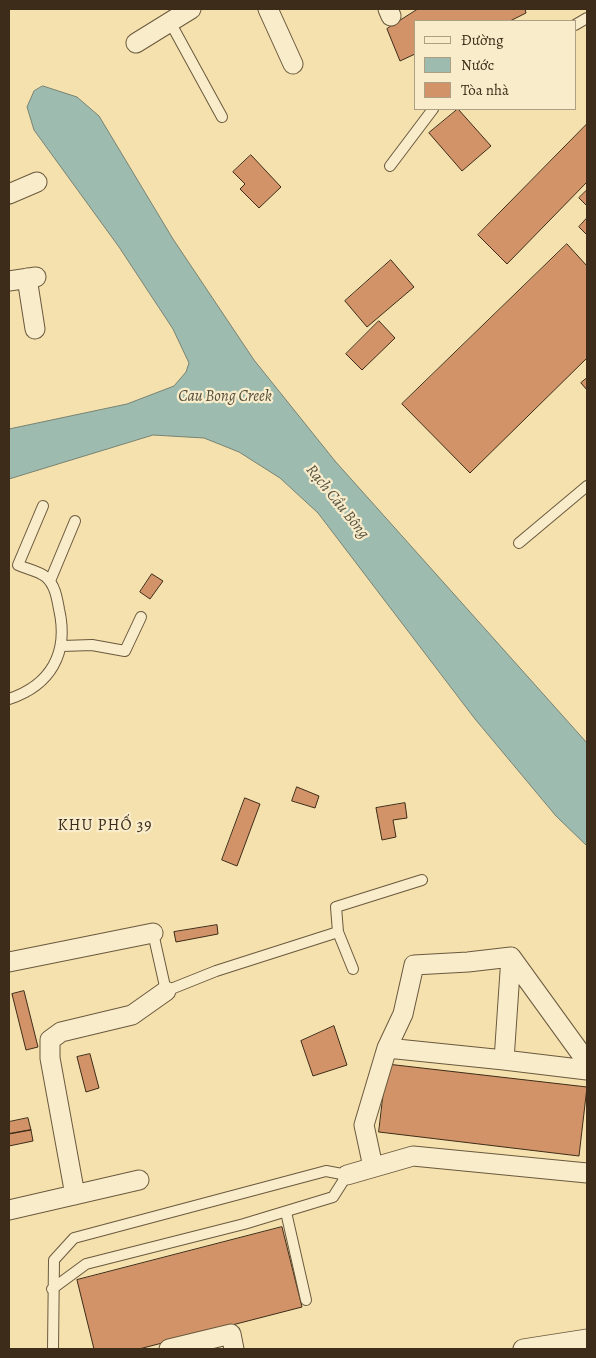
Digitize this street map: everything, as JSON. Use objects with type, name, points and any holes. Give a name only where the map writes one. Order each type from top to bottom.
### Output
[{"type":"street","points":[[136,43],[191,9]]},
{"type":"street","points":[[268,9],[293,64]]},
{"type":"street","points":[[9,194],[37,182]]},
{"type":"street","points":[[24,279],[35,328]]},
{"type":"street","points":[[9,962],[153,933]]},
{"type":"street","points":[[373,1167],[364,1125],[387,1048],[403,1014],[414,965],[511,957]]},
{"type":"street","points":[[504,1060],[511,957]]},
{"type":"street","points":[[511,957],[587,1062]]},
{"type":"street","points":[[75,1195],[53,1074],[50,1040],[61,1032],[132,1014],[166,991]]},
{"type":"street","points":[[387,1048],[587,1070]]},
{"type":"street","points":[[346,1175],[413,1156],[587,1173]]},
{"type":"street","points":[[9,1210],[139,1180]]},
{"type":"street","points":[[169,1349],[231,1334],[234,1349]]},
{"type":"street","points":[[523,1349],[582,1343]]},
{"type":"lane","points":[[576,24],[587,18]]},
{"type":"lane","points":[[170,22],[222,117]]},
{"type":"lane","points":[[390,166],[432,110]]},
{"type":"lane","points":[[519,543],[587,486]]},
{"type":"lane","points":[[9,699],[26,693],[38,685],[48,674],[62,646],[60,614],[50,581],[45,576],[18,565],[43,506]]},
{"type":"lane","points":[[50,581],[75,521]]},
{"type":"lane","points":[[62,646],[92,645],[125,651],[141,617]]},
{"type":"lane","points":[[353,969],[338,932],[336,907],[422,880]]},
{"type":"lane","points":[[153,933],[166,991],[216,971],[338,932]]},
{"type":"lane","points":[[52,1289],[86,1264],[286,1212],[333,1197],[346,1175],[326,1171],[74,1238],[54,1260],[52,1289],[53,1349]]},
{"type":"lane","points":[[286,1212],[306,1300]]},
{"type":"water","name":"Cau Bong Creek","points":[[43,86],[77,97],[99,116],[173,239],[254,360],[335,461],[587,743],[587,846],[556,816],[475,719],[318,513],[280,478],[239,452],[204,438],[153,435],[9,479],[9,429],[127,404],[174,386],[186,372],[189,363],[173,329],[119,247],[34,130],[27,107],[34,91]]},
{"type":"building","points":[[418,9],[525,9],[526,13],[512,20],[414,20],[414,54],[400,61],[387,29]]},
{"type":"building","points":[[459,110],[491,146],[462,171],[429,133]]},
{"type":"building","points":[[587,124],[587,182],[507,264],[478,235]]},
{"type":"building","points":[[251,155],[281,187],[259,208],[240,189],[245,184],[233,172]]},
{"type":"building","points":[[587,190],[587,206],[579,198]]},
{"type":"building","points":[[587,218],[587,235],[579,227]]},
{"type":"building","points":[[567,244],[587,266],[587,358],[470,473],[402,404]]},
{"type":"building","points":[[391,260],[414,287],[367,327],[345,301]]},
{"type":"building","points":[[379,321],[395,338],[362,370],[346,354]]},
{"type":"building","points":[[587,378],[587,390],[581,383]]},
{"type":"building","points":[[152,574],[163,581],[150,599],[140,592]]},
{"type":"building","points":[[297,787],[319,796],[315,808],[292,801]]},
{"type":"building","points":[[245,798],[260,804],[237,866],[222,860]]},
{"type":"building","points":[[405,803],[407,818],[393,820],[396,837],[382,840],[376,808]]},
{"type":"building","points":[[217,925],[218,934],[176,942],[174,932]]},
{"type":"building","points":[[24,991],[38,1047],[26,1050],[12,994]]},
{"type":"building","points":[[334,1026],[347,1065],[313,1076],[301,1041]]},
{"type":"building","points":[[90,1054],[99,1088],[86,1092],[77,1057]]},
{"type":"building","points":[[387,1064],[587,1087],[579,1156],[379,1132]]},
{"type":"building","points":[[28,1118],[31,1130],[9,1134],[9,1122]]},
{"type":"building","points":[[31,1130],[33,1141],[9,1146],[9,1134]]},
{"type":"building","points":[[282,1227],[302,1307],[139,1349],[94,1349],[77,1280]]},
{"type":"district","name":"KHU PHỐ 39","points":[[105,826]]},
{"type":"water label","name":"Rạch Cầu Bông","points":[[337,502]]}]
